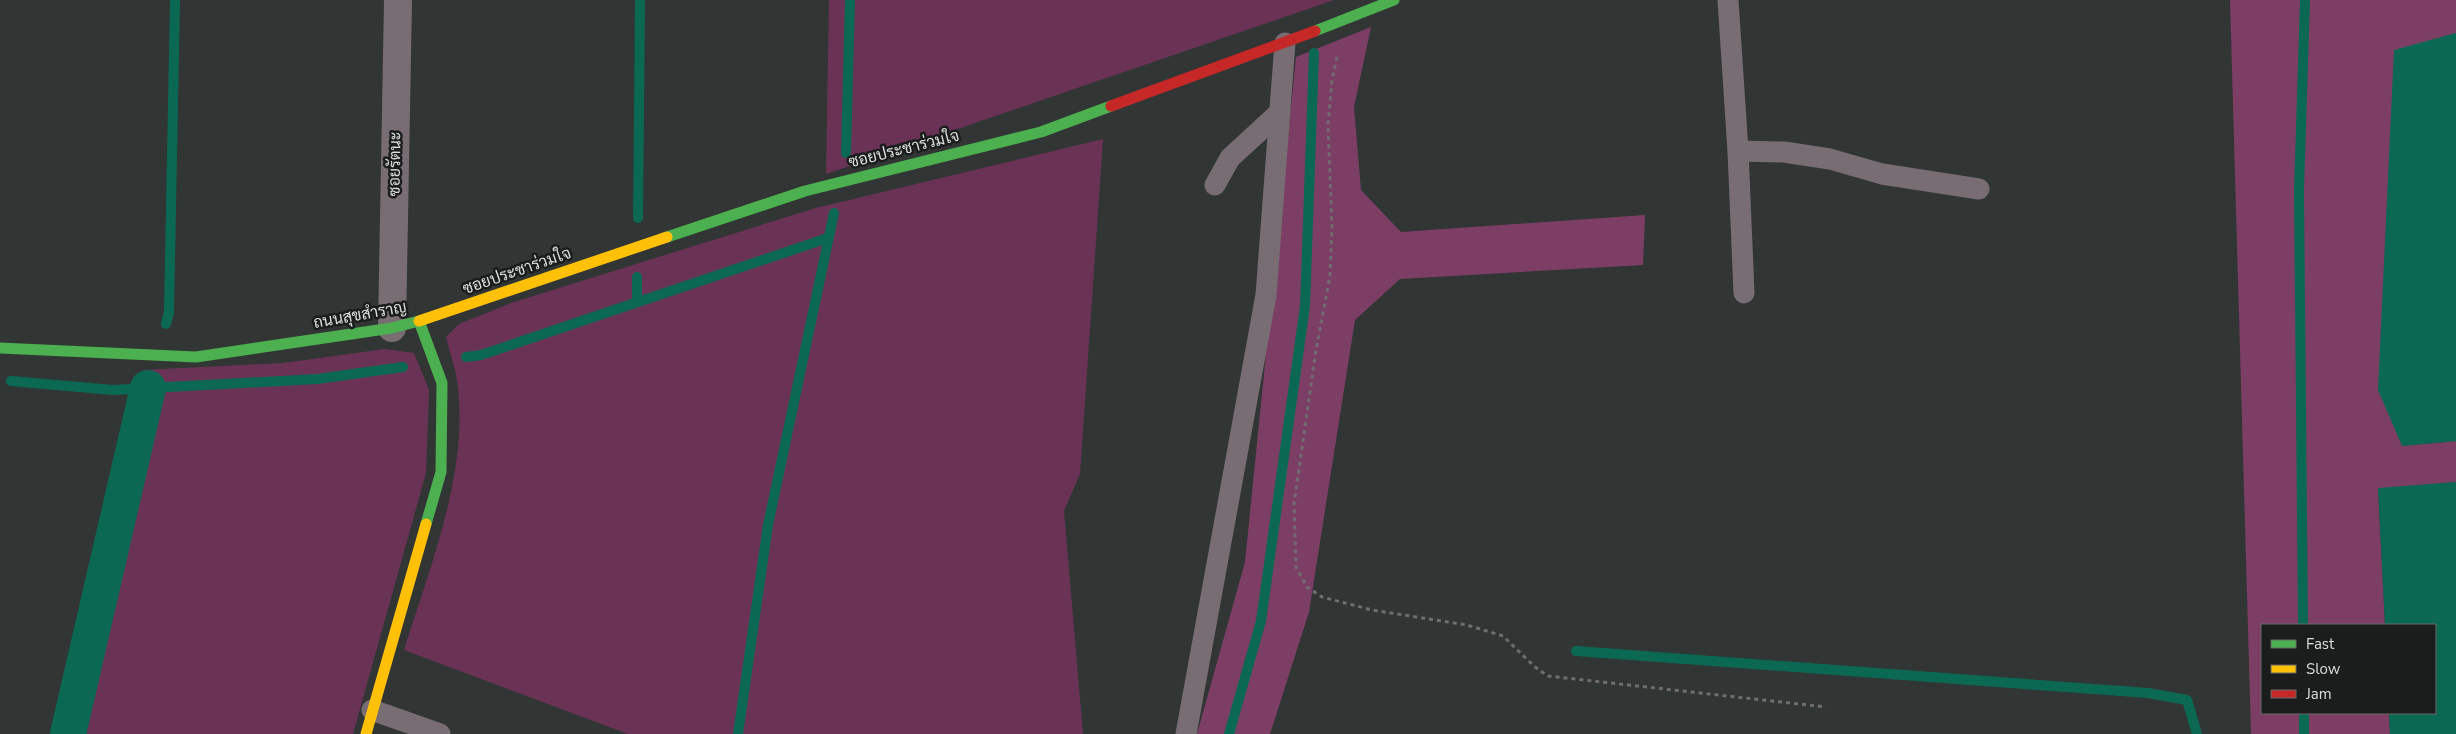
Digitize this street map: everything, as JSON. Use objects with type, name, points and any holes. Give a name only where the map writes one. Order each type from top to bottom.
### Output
[{"type":"street","name":"ซอยรัตนะ","points":[[392,328],[398,0]]},
{"type":"street","name":"ซอยประชาร่วมใจ","points":[[419,321],[805,191],[1041,132],[1285,43],[1394,0]]},
{"type":"street","name":"ถนนสุขสำราญ","points":[[0,348],[196,357],[392,328],[419,321],[442,383],[441,472],[366,734]]},
{"type":"lane","points":[[1728,0],[1738,151],[1744,293]]},
{"type":"lane","points":[[1186,734],[1266,295],[1285,43]]},
{"type":"lane","points":[[1215,185],[1230,158],[1280,112]]},
{"type":"lane","points":[[1738,151],[1794,153],[1830,159],[1882,174],[1979,189]]},
{"type":"lane","points":[[372,710],[440,734]]},
{"type":"path","points":[[1345,20],[1332,80],[1328,125],[1332,227],[1330,276],[1316,350],[1294,504],[1296,567],[1307,587],[1322,597],[1372,610],[1467,625],[1503,636],[1535,667],[1548,676],[1826,708]]},
{"type":"shaded area","points":[[829,0],[1334,0],[826,174]]},
{"type":"shaded area","points":[[2230,0],[2456,0],[2456,33],[2394,51],[2402,446],[2456,441],[2456,482],[2378,489],[2385,624],[2261,624],[2261,714],[2389,714],[2390,734],[2251,734]]},
{"type":"shaded area","points":[[1371,27],[1354,107],[1361,190],[1401,232],[1645,215],[1643,265],[1400,279],[1355,320],[1309,612],[1270,734],[1197,734],[1245,562],[1296,57]]},
{"type":"shaded area","points":[[2456,33],[2456,441],[2402,446],[2378,390],[2394,50]]},
{"type":"shaded area","points":[[1103,139],[1080,474],[1064,511],[1083,734],[628,734],[404,650],[435,554],[452,487],[460,421],[455,370],[446,337],[459,324],[511,303],[816,208]]},
{"type":"shaded area","points":[[385,349],[414,353],[429,390],[426,473],[353,734],[54,734],[143,370],[283,363]]},
{"type":"shaded area","points":[[2456,482],[2456,734],[2390,734],[2389,714],[2436,714],[2436,624],[2385,624],[2378,488]]},
{"type":"waterway","points":[[166,324],[169,312],[175,0]]},
{"type":"waterway","points":[[638,218],[640,0]]},
{"type":"waterway","points":[[846,153],[850,0]]},
{"type":"waterway","points":[[2303,624],[2299,190],[2305,0]]},
{"type":"waterway","points":[[1229,734],[1261,621],[1305,306],[1314,53]]},
{"type":"waterway","points":[[738,734],[768,525],[834,213]]},
{"type":"waterway","points":[[466,357],[481,355],[828,238]]},
{"type":"waterway","points":[[637,277],[637,302]]},
{"type":"waterway","points":[[11,381],[113,390],[317,379],[403,367]]},
{"type":"waterway","points":[[68,734],[148,388]]},
{"type":"waterway","points":[[1576,651],[2148,693],[2187,700],[2197,734]]},
{"type":"waterway","points":[[2304,714],[2304,734]]},
{"type":"traffic: fast","points":[[1315,31],[1394,0]]},
{"type":"traffic: fast","points":[[667,237],[805,191],[1041,132],[1111,106]]},
{"type":"traffic: fast","points":[[0,348],[196,357],[392,328],[419,321],[442,383],[441,472],[426,524]]},
{"type":"traffic: slow","points":[[419,321],[667,237]]},
{"type":"traffic: slow","points":[[366,734],[426,524]]},
{"type":"traffic: jam","points":[[1111,106],[1315,31]]}]
